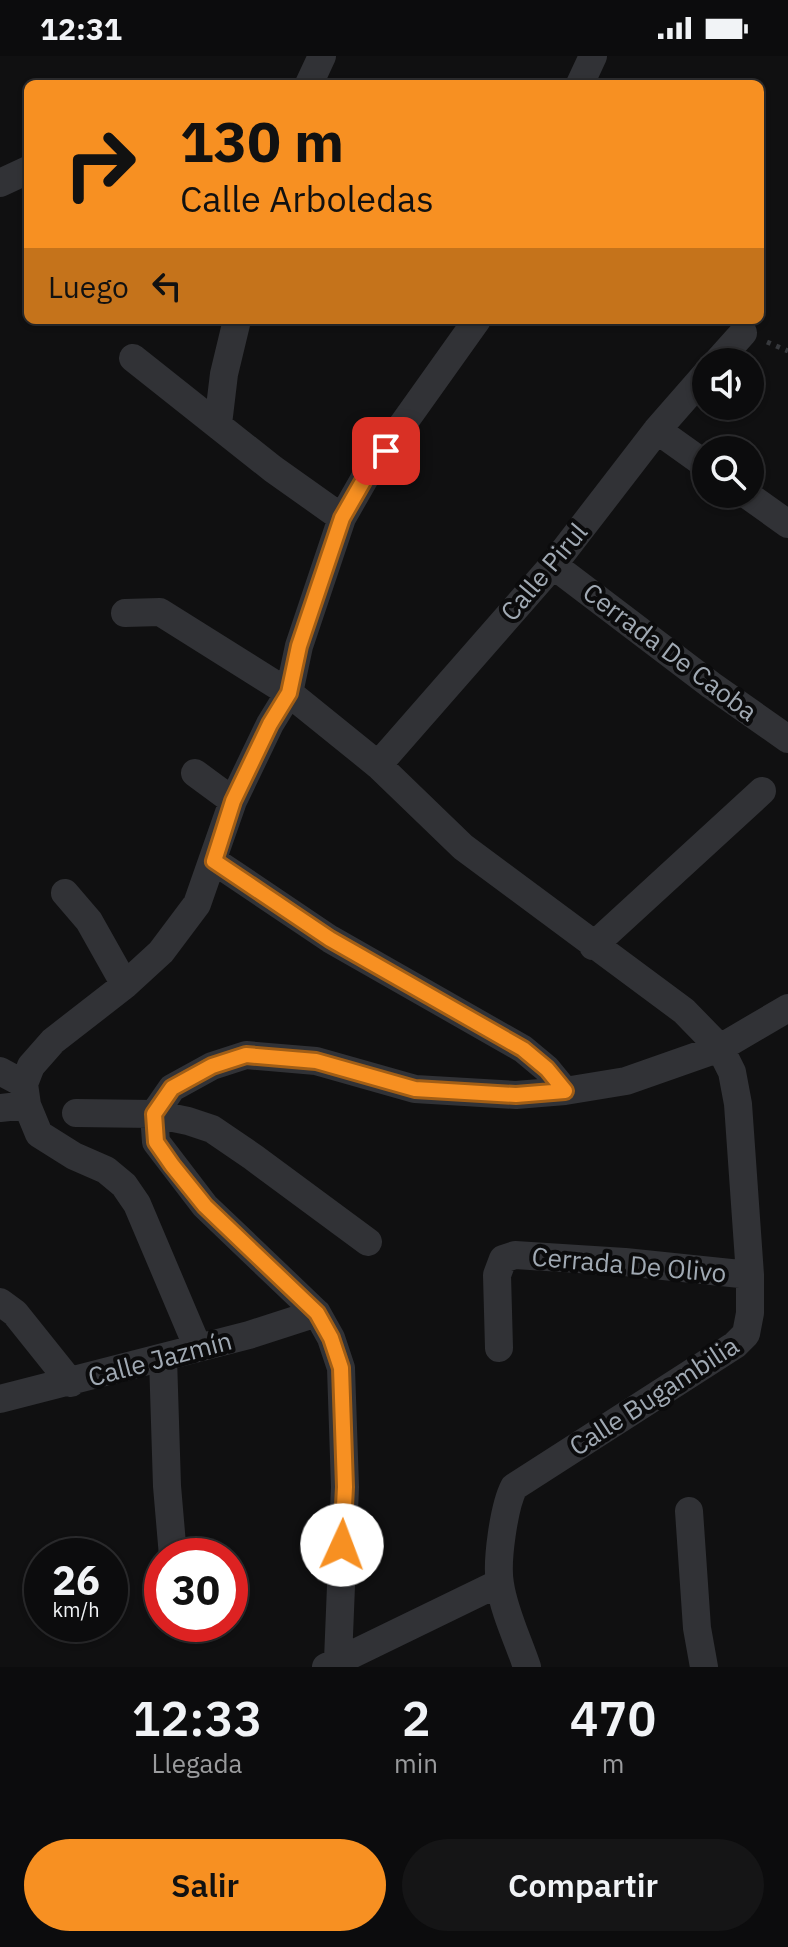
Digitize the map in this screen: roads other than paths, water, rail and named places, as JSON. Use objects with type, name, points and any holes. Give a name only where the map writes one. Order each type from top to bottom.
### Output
[{"type":"street","points":[[311,80],[322,56]]},
{"type":"street","points":[[582,80],[593,56]]},
{"type":"street","points":[[0,183],[24,172]]},
{"type":"street","points":[[218,424],[224,374],[236,324]]},
{"type":"street","points":[[198,1348],[137,1204],[124,1185],[106,1170],[74,1156],[39,1134],[13,1092],[53,1041],[125,985],[161,952],[197,904],[233,801],[270,724],[289,693],[299,646],[342,518],[366,476],[474,324]]},
{"type":"street","points":[[730,348],[743,333]]},
{"type":"street","points":[[133,358],[273,469],[342,518]]},
{"type":"street","name":"Calle Pirul","points":[[378,765],[553,565],[657,430],[692,390]]},
{"type":"street","points":[[657,430],[692,455]]},
{"type":"street","points":[[764,507],[788,524]]},
{"type":"street","name":"Cerrada De Caoba","points":[[553,565],[711,685],[788,739]]},
{"type":"street","points":[[125,613],[160,612],[289,693],[378,765],[463,847],[684,1011],[720,1048]]},
{"type":"street","points":[[195,773],[233,801]]},
{"type":"street","points":[[593,946],[762,791]]},
{"type":"street","points":[[214,861],[330,939],[523,1049],[547,1069],[565,1091]]},
{"type":"street","points":[[65,893],[89,921],[125,985]]},
{"type":"street","points":[[499,1583],[335,1665],[345,1487],[341,1368],[331,1338],[317,1313],[214,1214],[172,1165],[156,1142],[154,1114],[172,1088],[212,1066],[246,1055],[316,1061],[415,1089],[516,1095],[626,1081],[720,1048],[788,1008]]},
{"type":"street","name":"Calle Bugambilia","points":[[527,1667],[499,1583],[503,1524],[509,1495],[514,1487],[735,1345],[746,1334],[750,1313],[750,1275],[738,1104],[732,1072],[720,1048]]},
{"type":"street","points":[[76,1113],[154,1114],[212,1129],[368,1242]]},
{"type":"street","name":"Cerrada De Olivo","points":[[499,1348],[498,1267],[503,1259],[515,1255],[750,1275]]},
{"type":"street","points":[[0,1302],[15,1313],[71,1383]]},
{"type":"street","name":"Calle Jazmín","points":[[0,1399],[249,1335],[317,1313]]},
{"type":"street","points":[[163,1358],[171,1538]]},
{"type":"street","points":[[689,1511],[697,1628],[704,1667]]}]
